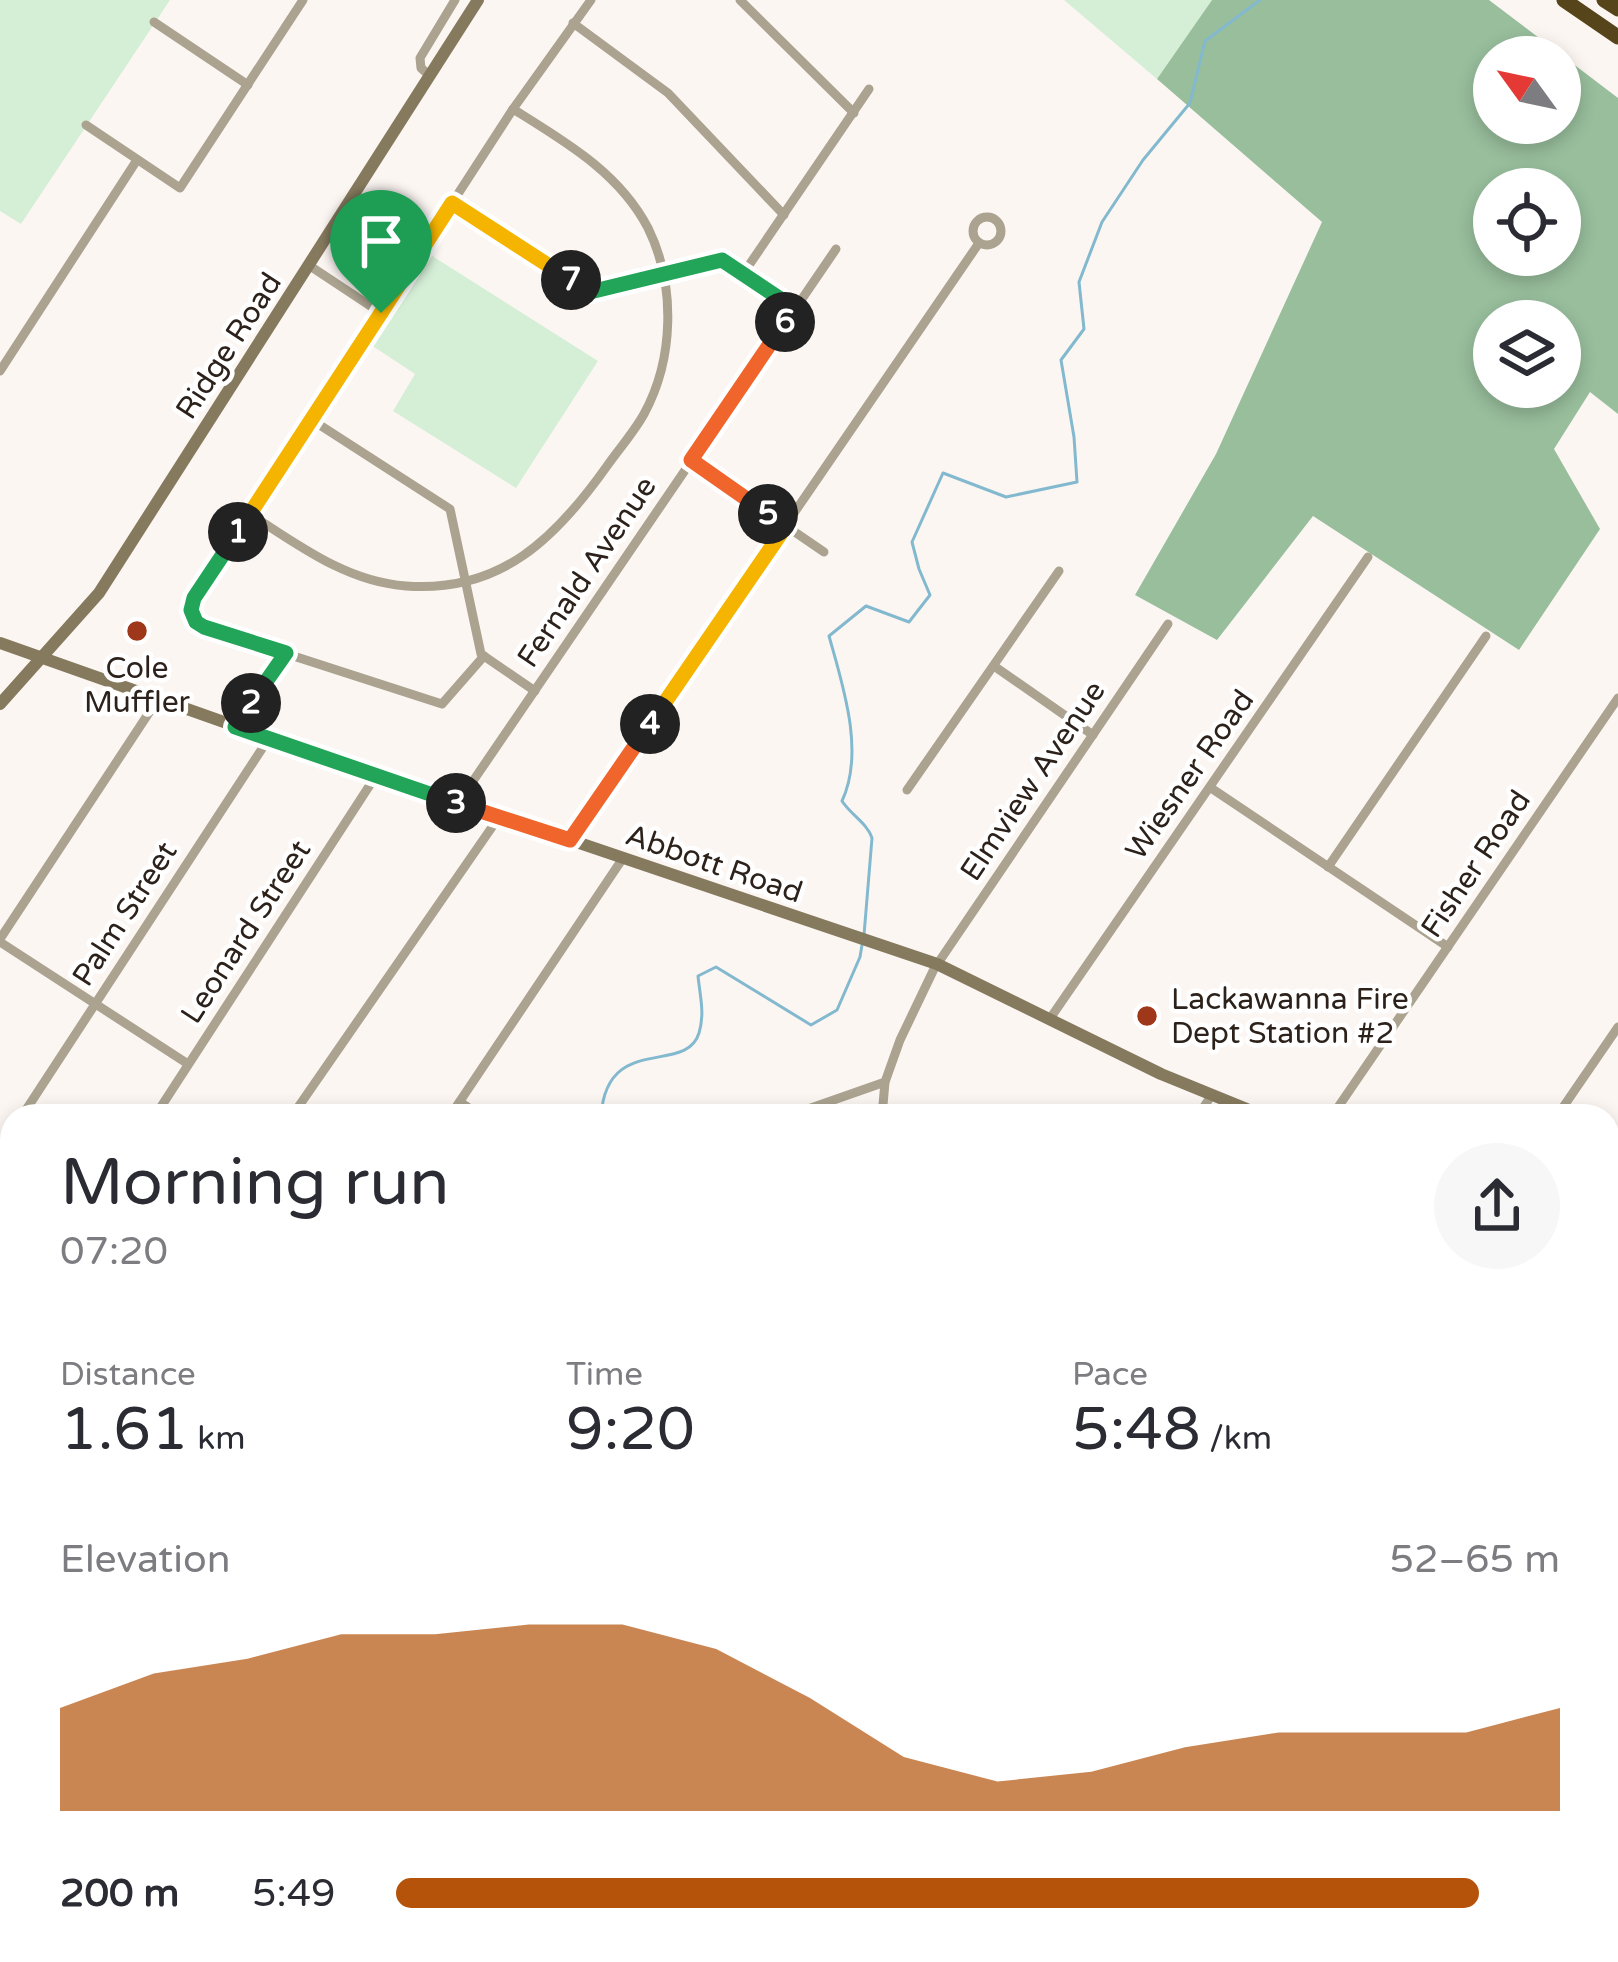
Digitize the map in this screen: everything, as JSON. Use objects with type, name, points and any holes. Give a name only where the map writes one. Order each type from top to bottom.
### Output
[{"type":"highway","points":[[1564,0],[1618,37]]},
{"type":"highway","points":[[1604,0],[1618,9]]},
{"type":"street","points":[[86,125],[180,188],[303,0]]},
{"type":"street","points":[[429,75],[421,68],[420,58],[455,0]]},
{"type":"street","name":"Ridge Road","points":[[0,704],[99,593],[478,0]]},
{"type":"street","points":[[484,656],[442,704],[204,627],[193,617],[194,598],[513,109],[591,0]]},
{"type":"street","points":[[740,0],[854,113]]},
{"type":"street","points":[[154,22],[248,85]]},
{"type":"street","points":[[573,23],[668,93],[784,215]]},
{"type":"street","points":[[743,274],[869,89]]},
{"type":"street","points":[[250,514],[315,555],[377,581],[409,586],[464,581],[513,562],[558,529],[641,418],[654,392],[666,344],[667,298],[647,228],[613,180],[581,152],[513,109]]},
{"type":"street","points":[[0,371],[137,160]]},
{"type":"street","points":[[452,203],[590,292],[722,260],[794,308]]},
{"type":"street","points":[[570,840],[979,243]]},
{"type":"street","name":"Fernald Avenue","points":[[458,803],[836,249]]},
{"type":"street","points":[[310,266],[381,313]]},
{"type":"street","points":[[311,420],[450,509],[481,654],[535,691]]},
{"type":"street","points":[[691,460],[824,552]]},
{"type":"street","name":"Wiesner Road","points":[[1049,1020],[1368,557]]},
{"type":"street","points":[[907,790],[1059,571]]},
{"type":"street","name":"Elmview Avenue","points":[[883,1104],[885,1082],[900,1040],[937,964],[1168,624]]},
{"type":"street","points":[[1328,867],[1486,637]]},
{"type":"street","name":"Abbott Road","points":[[0,643],[269,739],[937,964],[1232,1104]]},
{"type":"street","points":[[235,727],[283,652]]},
{"type":"street","points":[[994,666],[1093,735]]},
{"type":"street","name":"Fisher Road","points":[[1340,1104],[1618,698]]},
{"type":"street","points":[[158,699],[0,940],[188,1064]]},
{"type":"street","name":"Palm Street","points":[[30,1104],[269,739]]},
{"type":"street","name":"Leonard Street","points":[[163,1104],[377,774]]},
{"type":"street","points":[[1211,788],[1448,947]]},
{"type":"street","points":[[300,1104],[499,817]]},
{"type":"street","points":[[463,1104],[460,1102],[623,858]]},
{"type":"street","points":[[1566,1104],[1618,1027]]},
{"type":"street","points":[[822,1104],[885,1082]]},
{"type":"street","points":[[1206,1104],[1211,1096]]},
{"type":"green space","points":[[0,0],[170,0],[21,224],[0,211]]},
{"type":"green space","points":[[1064,0],[1212,0],[1157,79]]},
{"type":"green space","points":[[1212,0],[1489,0],[1536,36],[1473,36],[1473,144],[1581,144],[1581,70],[1618,98],[1618,414],[1590,392],[1581,406],[1581,300],[1473,300],[1473,408],[1580,408],[1554,449],[1600,529],[1519,650],[1313,516],[1217,640],[1135,595],[1216,454],[1322,222],[1157,79]]},
{"type":"green space","points":[[426,252],[598,361],[516,488],[393,411],[415,374],[368,343]]},
{"type":"waterway","points":[[864,935],[872,838],[842,801],[849,782],[852,740],[829,636],[866,606],[909,622],[930,595],[912,542],[943,473],[1006,497],[1077,482],[1061,360],[1084,329],[1079,282],[1102,222],[1143,160],[1190,103],[1205,41],[1260,0]]},
{"type":"waterway","points":[[603,1104],[617,1074],[631,1064],[691,1045],[702,1018],[698,976],[716,967],[811,1025],[837,1010],[862,945]]},
{"type":"place","name":"Cole Muffler","points":[[137,631]]},
{"type":"place","name":"Lackawanna Fire Dept Station #2","points":[[1147,1016]]},
{"type":"route","points":[[452,203],[590,292],[722,260],[794,308],[691,460],[786,526],[570,840],[235,727],[286,653],[204,627],[193,617],[194,598],[381,313],[452,203]]}]
